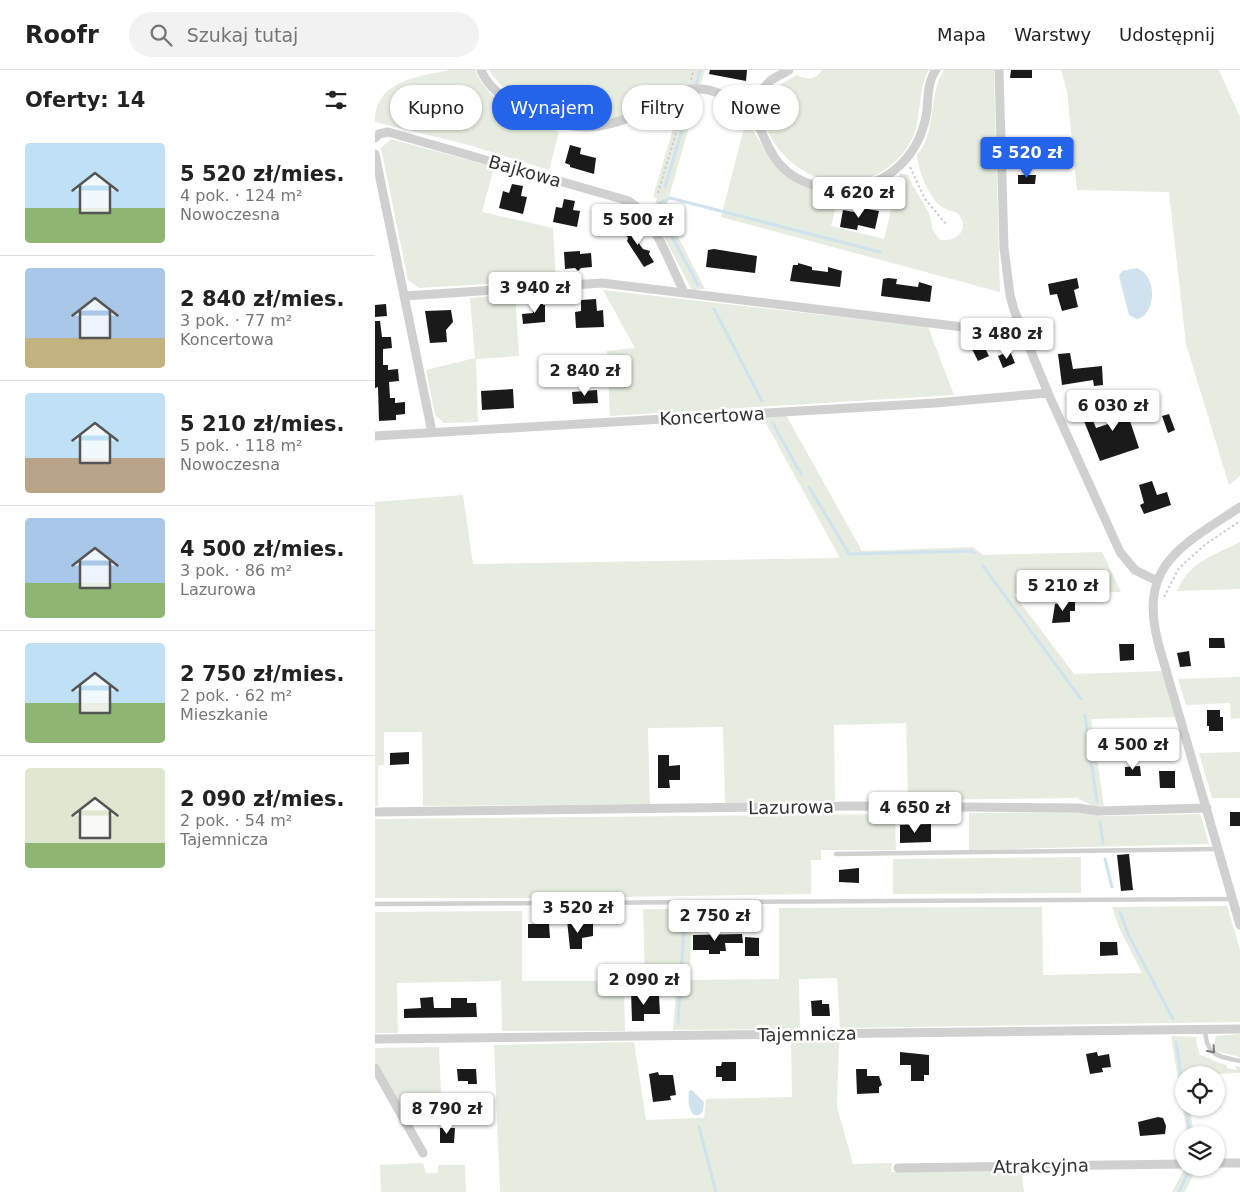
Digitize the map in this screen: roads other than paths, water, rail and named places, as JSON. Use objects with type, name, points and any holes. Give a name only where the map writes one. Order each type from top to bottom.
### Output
[{"type":"street","points":[[481,70],[494,90],[513,104],[537,118],[577,128],[616,123],[673,93],[689,90],[713,92]]},
{"type":"street","points":[[766,85],[771,80],[789,70]]},
{"type":"street","points":[[760,130],[774,158],[783,168],[803,181],[825,189],[847,190],[865,186],[893,171],[907,159],[920,136],[926,116],[930,86],[936,70]]},
{"type":"street","points":[[999,70],[1005,271],[1014,310],[1048,393],[1120,552],[1135,570],[1157,581]]},
{"type":"street","name":"Bajkowa","points":[[375,138],[379,134],[388,132],[629,201],[641,208],[649,221],[684,292]]},
{"type":"street","points":[[375,154],[432,432]]},
{"type":"street","points":[[405,296],[603,283],[1012,333],[1023,330]]},
{"type":"street","name":"Koncertowa","points":[[375,436],[846,408],[1048,393]]},
{"type":"street","points":[[1240,507],[1185,544],[1163,567],[1154,591],[1152,608],[1155,629],[1240,925]]},
{"type":"street","name":"Lazurowa","points":[[375,812],[852,806],[1030,807],[1099,811],[1207,808]]},
{"type":"street","name":"Tajemnicza","points":[[375,1039],[1240,1029]]},
{"type":"street","points":[[375,1068],[423,1153]]},
{"type":"street","points":[[1225,1163],[1240,1163]]},
{"type":"street","name":"Atrakcyjna","points":[[898,1168],[1175,1164]]},
{"type":"lane","points":[[836,854],[1218,848]]},
{"type":"lane","points":[[375,904],[1232,899]]},
{"type":"lane","points":[[1205,1029],[1206,1044],[1216,1056],[1240,1061]]},
{"type":"water","points":[[1137,268],[1149,279],[1152,296],[1148,311],[1137,319],[1129,315],[1119,276],[1122,271]]},
{"type":"water","points":[[692,1090],[704,1102],[703,1111],[699,1115],[694,1115],[690,1107],[689,1091]]},
{"type":"waterway","points":[[696,85],[700,70]]},
{"type":"waterway","points":[[665,187],[682,130]]},
{"type":"waterway","points":[[698,285],[661,216],[660,203],[670,198],[880,252]]},
{"type":"waterway","points":[[714,309],[762,401]]},
{"type":"waterway","points":[[773,424],[801,474]]},
{"type":"waterway","points":[[809,487],[849,554],[971,551],[974,553]]},
{"type":"waterway","points":[[983,566],[1081,699]]},
{"type":"waterway","points":[[1085,715],[1089,746]]},
{"type":"waterway","points":[[1091,761],[1097,802]]},
{"type":"waterway","points":[[1100,822],[1103,843]]},
{"type":"waterway","points":[[1105,859],[1112,887]]},
{"type":"waterway","points":[[678,1023],[685,911]]},
{"type":"waterway","points":[[1120,912],[1128,934],[1173,1019]]},
{"type":"waterway","points":[[1176,1042],[1180,1066]]},
{"type":"waterway","points":[[1187,1116],[1189,1126]]},
{"type":"waterway","points":[[699,1127],[716,1192]]},
{"type":"waterway","points":[[1179,1192],[1187,1176]]}]
